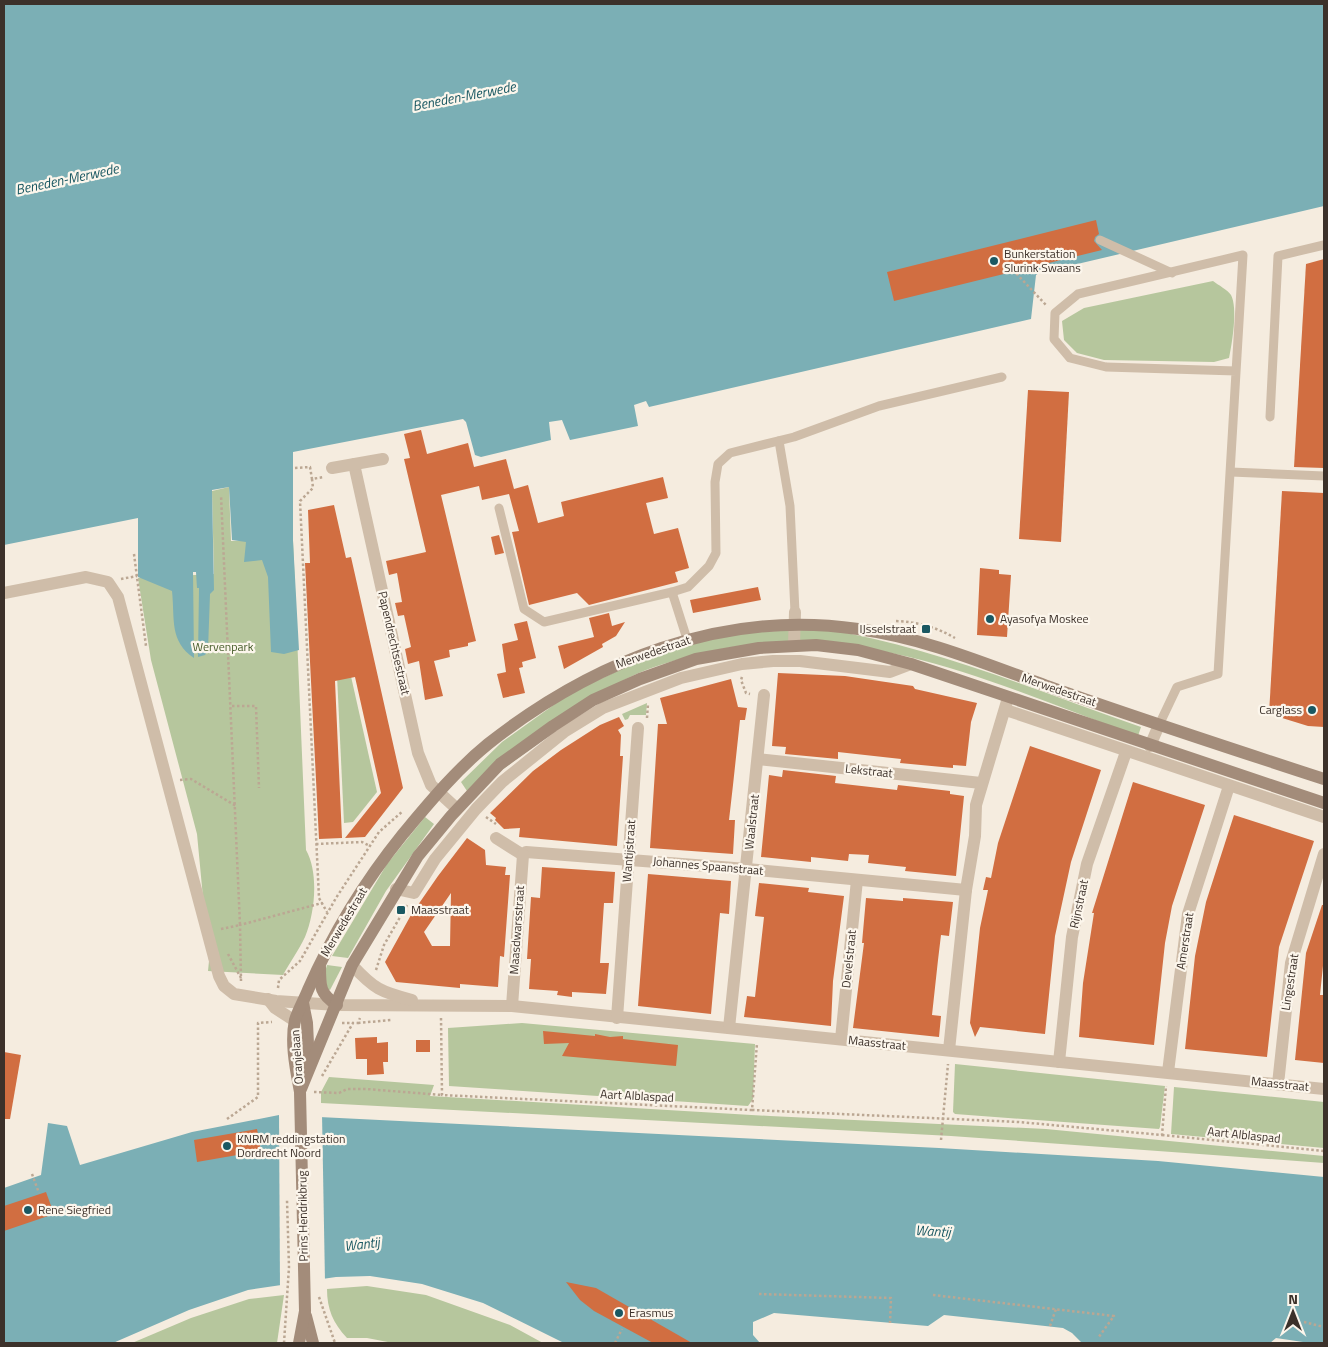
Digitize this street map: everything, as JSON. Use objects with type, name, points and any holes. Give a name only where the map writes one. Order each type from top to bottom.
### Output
[{"type":"main road","name":"Merwedestraat","points":[[303,1002],[320,962],[384,857],[439,793],[488,745],[555,697],[614,665],[687,639],[754,627],[794,625],[859,629],[921,642],[1159,725],[1324,779]]},
{"type":"main road","name":"Merwedestraat","points":[[320,962],[320,985],[326,997],[337,1004],[352,966],[396,889],[418,856],[457,809],[500,764],[593,700],[640,679],[696,659],[759,648],[794,646],[858,650],[912,664],[1007,704],[1150,746],[1324,803]]},
{"type":"main road","name":"Oranjelaan","points":[[300,1092],[296,1064],[295,1021],[303,1002]]},
{"type":"main road","name":"Oranjelaan","points":[[303,1002],[307,1023],[309,1068]]},
{"type":"main road","name":"Oranjelaan","points":[[300,1092],[327,1023],[337,1004]]},
{"type":"main road","name":"Prins Hendrikbrug","points":[[300,1092],[305,1311]]},
{"type":"main road","points":[[299,1343],[305,1311]]},
{"type":"main road","points":[[305,1311],[313,1343]]},
{"type":"street","points":[[332,468],[384,459]]},
{"type":"street","name":"Papendrechtsestraat","points":[[354,464],[418,753],[431,785],[457,809]]},
{"type":"street","points":[[4,593],[86,577],[108,582],[118,597],[219,976],[224,986],[238,995]]},
{"type":"street","points":[[794,646],[795,612]]},
{"type":"street","points":[[396,889],[414,894],[435,859],[476,809],[502,782],[564,732],[603,708],[681,678],[742,664],[800,661],[890,672],[912,664]]},
{"type":"street","name":"Waalstraat","points":[[729,1028],[764,695]]},
{"type":"street","points":[[949,1050],[966,890],[975,836],[976,805],[981,783],[1007,704]]},
{"type":"street","name":"Merwedestraat","points":[[1007,704],[1126,752],[1324,817]]},
{"type":"street","points":[[1150,746],[1159,725]]},
{"type":"street","name":"Wantijstraat","points":[[617,1018],[638,728]]},
{"type":"street","name":"Rijnstraat","points":[[1059,1062],[1072,937],[1087,864],[1126,752]]},
{"type":"street","name":"Lekstraat","points":[[758,759],[981,783]]},
{"type":"street","name":"Amerstraat","points":[[1168,1072],[1188,914],[1229,786]]},
{"type":"street","points":[[496,838],[522,855]]},
{"type":"street","name":"Johannes Spaanstraat","points":[[522,855],[526,852],[629,859],[966,890]]},
{"type":"street","name":"Lingestraat","points":[[1278,1084],[1291,963],[1324,854]]},
{"type":"street","name":"Maasdwarsstraat","points":[[512,1006],[522,855]]},
{"type":"street","name":"Develstraat","points":[[840,1039],[857,880]]},
{"type":"street","name":"Maasstraat","points":[[352,966],[370,985],[384,993],[435,1005]]},
{"type":"street","name":"Maasstraat","points":[[238,995],[337,1004],[512,1006],[1324,1089]]},
{"type":"street","points":[[268,999],[274,1008],[295,1021]]},
{"type":"lane","points":[[1100,240],[1173,273]]},
{"type":"lane","points":[[1270,417],[1278,256],[1324,245]]},
{"type":"lane","points":[[1159,725],[1177,686],[1218,674],[1243,255],[1078,294],[1055,314],[1054,339],[1070,358],[1106,367],[1236,371]]},
{"type":"lane","points":[[499,508],[524,609],[544,622],[672,592],[688,587],[709,566],[716,553],[714,482],[718,464],[730,453],[779,441],[879,406],[1002,377]]},
{"type":"lane","points":[[779,441],[790,506],[795,612]]},
{"type":"lane","points":[[1231,472],[1324,476]]},
{"type":"lane","points":[[672,592],[687,639]]},
{"type":"path","points":[[1013,270],[1051,310]]},
{"type":"path","points":[[295,468],[310,467],[313,488],[300,502],[319,898],[327,912]]},
{"type":"path","points":[[312,479],[333,476],[332,468]]},
{"type":"path","points":[[221,495],[236,806],[240,925],[238,995]]},
{"type":"path","points":[[742,664],[741,680],[746,693],[764,695]]},
{"type":"path","points":[[638,728],[647,725],[649,690]]},
{"type":"path","points":[[232,706],[256,706],[259,788]]},
{"type":"path","points":[[182,780],[191,779],[236,806]]},
{"type":"path","points":[[476,809],[500,827],[496,838]]},
{"type":"path","points":[[316,844],[362,842],[370,846]]},
{"type":"path","points":[[370,985],[384,945],[414,894]]},
{"type":"path","points":[[221,929],[322,903]]},
{"type":"path","points":[[435,1005],[442,1095]]},
{"type":"path","points":[[227,1119],[258,1097],[258,1023],[273,1022]]},
{"type":"path","name":"Oranjelaan","points":[[321,1078],[353,1024]]},
{"type":"path","points":[[752,1110],[758,1031]]},
{"type":"path","points":[[941,1140],[949,1050]]},
{"type":"path","points":[[1162,1135],[1168,1072]]},
{"type":"path","name":"Oranjelaan","points":[[314,1092],[318,1085]]},
{"type":"path","name":"Aart Alblaspad","points":[[314,1092],[366,1089],[442,1095],[942,1118],[1162,1135],[1324,1151]]},
{"type":"path","points":[[32,1174],[39,1193]]},
{"type":"path","name":"Prins Hendrikbrug","points":[[284,1343],[287,1311],[287,1199]]},
{"type":"path","points":[[759,1294],[891,1298],[890,1323]]},
{"type":"path","points":[[933,1295],[1114,1316],[1098,1338]]},
{"type":"path","points":[[1050,1326],[1056,1309]]},
{"type":"path","points":[[322,1310],[335,1343]]},
{"type":"path","points":[[1304,1322],[1324,1328]]},
{"type":"path","points":[[615,1343],[622,1329]]},
{"type":"green space","points":[[1213,281],[1230,293],[1233,301],[1234,326],[1229,358],[1214,362],[1104,360],[1077,353],[1064,340],[1062,321],[1084,308]]},
{"type":"green space","name":"Wervenpark","points":[[229,487],[231,541],[293,540],[306,850],[313,870],[314,893],[311,917],[305,937],[283,975],[208,971],[209,961],[197,834],[151,660],[138,578],[214,574],[212,491]]},
{"type":"green space","points":[[823,629],[904,646],[944,658],[1141,727],[1138,736],[975,676],[921,660],[866,648],[810,642],[753,644],[695,655],[654,667],[630,677],[469,794],[461,782],[502,742],[569,694],[649,656],[731,633]]},
{"type":"green space","points":[[341,632],[377,792],[353,822],[344,823],[335,633]]},
{"type":"green space","points":[[647,703],[646,715],[630,715],[625,720],[622,714]]},
{"type":"green space","points":[[425,817],[434,824],[386,891],[348,958],[332,956],[387,864]]},
{"type":"green space","points":[[327,965],[342,967],[330,990],[327,989],[325,972]]},
{"type":"green space","points":[[522,1023],[755,1044],[753,1099],[748,1106],[449,1086],[448,1028]]},
{"type":"green space","points":[[955,1064],[1165,1086],[1160,1127],[1159,1129],[955,1114],[953,1112]]},
{"type":"green space","points":[[329,1077],[434,1085],[430,1096],[770,1116],[1046,1129],[1324,1156],[1324,1163],[951,1136],[321,1103],[321,1092]]},
{"type":"green space","points":[[1174,1087],[1324,1102],[1324,1148],[1171,1134]]},
{"type":"green space","points":[[367,1286],[426,1295],[510,1325],[543,1343],[393,1343],[367,1338],[347,1338],[338,1327],[332,1315],[328,1303],[327,1289]]},
{"type":"green space","points":[[284,1295],[277,1343],[132,1343],[191,1318],[249,1299]]},
{"type":"water","name":"Beneden-Merwede","points":[[4,4],[1324,4],[1324,206],[1039,273],[1036,275],[1031,319],[649,407],[646,401],[634,405],[638,426],[570,440],[562,420],[549,422],[551,440],[481,457],[475,455],[466,422],[463,419],[293,452],[293,541],[299,650],[284,654],[271,652],[268,577],[262,560],[244,562],[246,542],[232,540],[229,487],[212,490],[214,590],[210,594],[208,650],[205,655],[198,657],[199,588],[197,588],[196,572],[193,572],[194,658],[180,644],[177,637],[172,591],[138,577],[138,518],[4,545]]},
{"type":"water","name":"Wantij","points":[[279,1115],[939,1148],[1158,1161],[1324,1177],[1324,1342],[1303,1342],[1276,1338],[1270,1343],[1082,1343],[1072,1333],[1063,1328],[944,1315],[928,1326],[774,1313],[753,1322],[753,1335],[760,1343],[564,1343],[483,1303],[422,1284],[370,1276],[336,1277],[248,1290],[189,1310],[113,1343],[4,1343],[4,1188],[41,1175],[48,1123],[67,1126],[80,1165],[192,1132]]},
{"type":"pier","points":[[279,1112],[322,1114],[325,1282],[280,1288]]},
{"type":"building","name":"Bunkerstation Slurink Swaans","points":[[1096,220],[1099,234],[1095,237],[1094,241],[1102,250],[894,301],[887,272]]},
{"type":"building","points":[[1324,259],[1324,468],[1294,467],[1306,264]]},
{"type":"building","points":[[1028,390],[1069,392],[1061,542],[1019,539]]},
{"type":"building","points":[[421,430],[427,454],[468,443],[474,467],[506,459],[514,489],[528,485],[538,523],[564,516],[561,502],[663,477],[668,498],[646,503],[654,534],[678,528],[689,568],[675,572],[678,582],[589,605],[577,593],[529,605],[512,532],[519,531],[509,494],[482,500],[479,486],[441,495],[476,641],[468,643],[468,646],[449,650],[450,657],[434,661],[443,696],[425,700],[419,661],[408,664],[405,649],[411,647],[404,615],[398,616],[395,603],[402,602],[397,573],[389,575],[386,561],[426,552],[404,459],[410,458],[404,434]]},
{"type":"building","points":[[1282,491],[1324,493],[1324,727],[1308,726],[1269,714]]},
{"type":"building","points":[[334,505],[346,558],[351,557],[403,788],[365,837],[345,838],[381,793],[355,677],[335,681],[342,838],[319,839],[305,563],[310,563],[308,510]]},
{"type":"building","points":[[499,535],[504,553],[495,555],[491,537]]},
{"type":"building","points":[[980,568],[999,570],[999,574],[1011,575],[1007,637],[977,635]]},
{"type":"building","points":[[758,587],[761,600],[693,613],[690,600]]},
{"type":"building","points":[[609,613],[612,626],[625,622],[616,636],[602,644],[603,647],[564,669],[558,646],[594,637],[589,618]]},
{"type":"building","points":[[527,621],[536,658],[522,662],[523,667],[519,668],[525,693],[503,698],[497,674],[506,672],[502,644],[518,640],[514,624]]},
{"type":"building","points":[[778,673],[845,676],[913,686],[915,689],[977,703],[971,722],[966,766],[953,765],[953,768],[900,763],[901,759],[838,752],[838,759],[785,754],[786,747],[772,746]]},
{"type":"building","points":[[731,679],[738,707],[747,708],[745,720],[740,720],[729,820],[735,820],[733,854],[650,848],[658,724],[667,724],[660,698]]},
{"type":"building","points":[[619,717],[624,726],[618,730],[621,735],[620,756],[623,756],[617,846],[519,837],[520,828],[504,829],[495,820],[496,818],[490,813],[533,771],[600,725]]},
{"type":"building","points":[[1030,746],[1101,770],[1071,862],[1055,936],[1045,1034],[980,1027],[975,1037],[970,1023],[980,928],[988,890],[983,890],[986,877],[991,878],[998,843]]},
{"type":"building","points":[[783,770],[836,776],[835,783],[897,790],[898,785],[950,791],[950,794],[964,796],[956,876],[905,871],[906,867],[868,863],[869,855],[849,854],[848,861],[811,857],[811,862],[761,857],[769,775],[782,777]]},
{"type":"building","points":[[1133,782],[1205,805],[1172,906],[1165,943],[1154,1045],[1079,1037],[1083,983],[1094,913],[1092,913]]},
{"type":"building","points":[[1234,815],[1314,841],[1279,947],[1267,1057],[1185,1049],[1195,956],[1206,902]]},
{"type":"building","points":[[467,838],[485,850],[486,865],[506,867],[505,875],[510,875],[504,957],[500,956],[498,987],[460,984],[460,988],[396,982],[385,962],[411,915]],"holes":[[[451,893],[450,946],[432,946],[424,932]]]},
{"type":"building","points":[[542,867],[615,872],[613,903],[604,903],[600,963],[609,963],[606,994],[572,992],[572,997],[557,995],[558,991],[529,989],[531,959],[527,959],[531,897],[540,898]]},
{"type":"building","points":[[648,874],[731,881],[729,914],[720,913],[711,1014],[638,1006]]},
{"type":"building","points":[[759,883],[809,888],[808,892],[844,896],[833,981],[831,1026],[744,1017],[747,996],[755,997],[764,917],[755,916]]},
{"type":"building","points":[[866,898],[903,901],[903,898],[953,902],[949,936],[941,935],[932,1015],[941,1016],[939,1037],[853,1028],[864,943],[862,943]]},
{"type":"building","points":[[1322,905],[1324,905],[1324,956],[1320,995],[1324,995],[1324,1063],[1295,1060],[1306,953]]},
{"type":"building","points":[[543,1031],[595,1036],[595,1034],[610,1037],[623,1036],[623,1039],[678,1045],[676,1066],[562,1056],[569,1043],[544,1044]]},
{"type":"building","points":[[377,1037],[377,1043],[388,1042],[388,1062],[383,1062],[384,1074],[367,1075],[367,1059],[356,1059],[355,1038]]},
{"type":"building","points":[[416,1040],[430,1040],[430,1052],[416,1052]]},
{"type":"building","points":[[4,1052],[21,1055],[10,1119],[4,1119]]},
{"type":"building","name":"KNRM reddingstation Dordrecht Noord","points":[[257,1129],[261,1151],[197,1162],[194,1140]]},
{"type":"building","name":"Rene Siegfried","points":[[46,1192],[54,1214],[4,1231],[4,1206]]},
{"type":"building","name":"Erasmus","points":[[566,1282],[596,1288],[692,1343],[653,1343],[594,1311],[580,1300]]},
{"type":"place","name":"Bunkerstation Slurink Swaans","points":[[994,261]]},
{"type":"place","name":"Ayasofya Moskee","points":[[990,619]]},
{"type":"place","name":"IJsselstraat","points":[[926,629]]},
{"type":"place","name":"Carglass","points":[[1312,710]]},
{"type":"place","name":"Maasstraat","points":[[401,910]]},
{"type":"place","name":"KNRM reddingstation Dordrecht Noord","points":[[227,1146]]},
{"type":"place","name":"Rene Siegfried","points":[[28,1210]]},
{"type":"place","name":"Erasmus","points":[[619,1313]]}]
